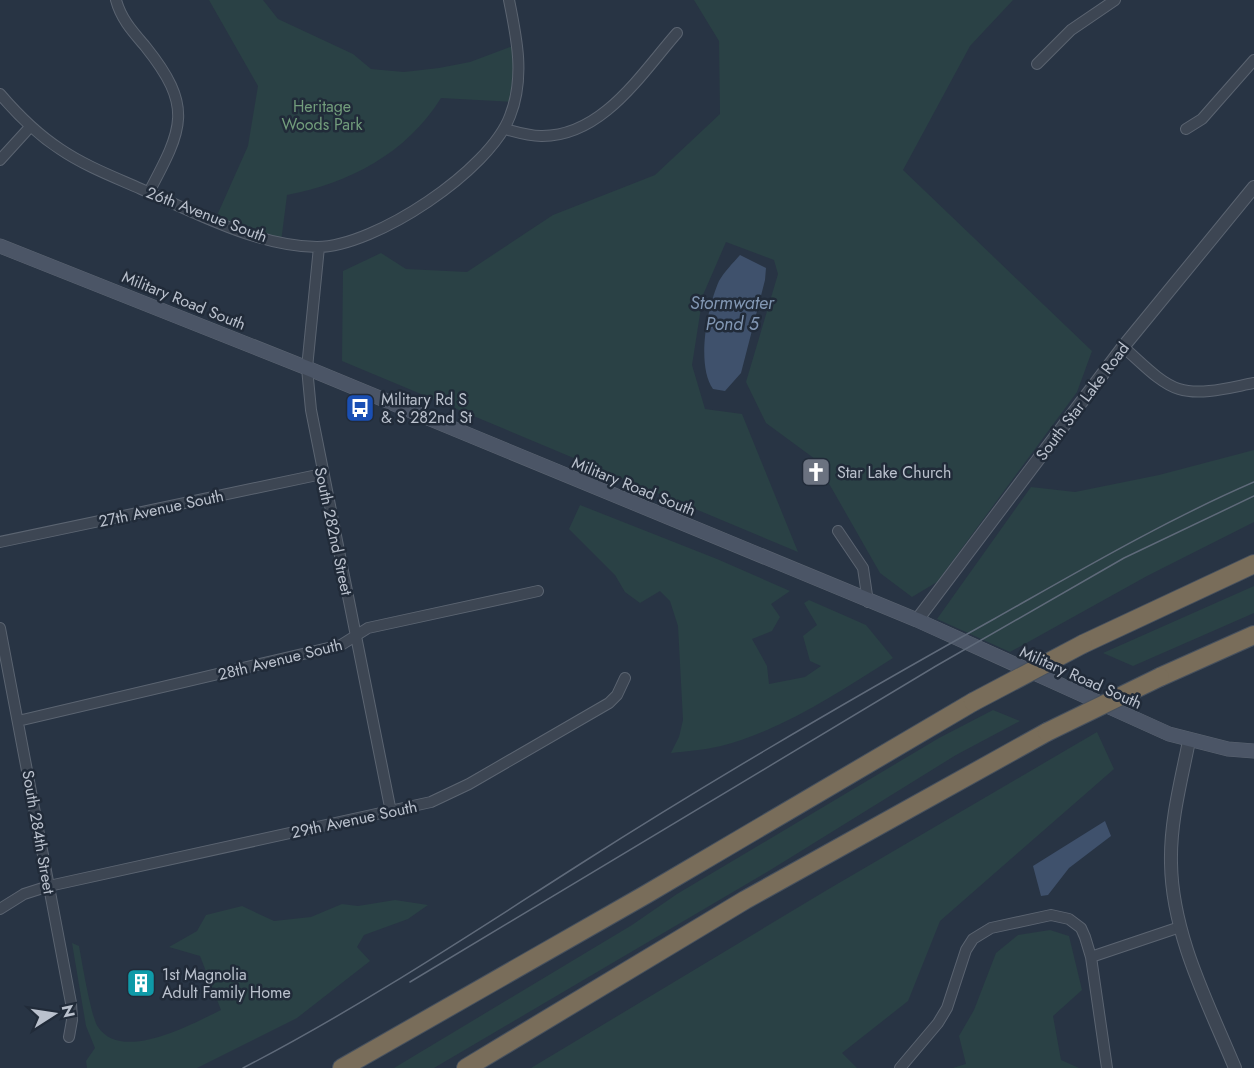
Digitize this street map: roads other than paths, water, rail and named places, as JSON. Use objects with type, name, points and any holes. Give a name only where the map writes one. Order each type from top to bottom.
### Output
[{"type":"highway","points":[[342,1068],[564,942],[973,702],[1083,644],[1254,564]]},
{"type":"highway","points":[[466,1068],[745,900],[1047,732],[1190,661],[1254,635]]},
{"type":"highway","points":[[1190,661],[1254,646]]},
{"type":"main road","name":"Military Road South","points":[[0,246],[307,368],[868,602],[917,620],[1169,735],[1189,741],[1254,752]]},
{"type":"street","points":[[116,0],[124,22],[170,78],[177,102],[175,136],[149,192]]},
{"type":"street","points":[[509,0],[518,44],[519,82],[505,129],[531,135],[551,136],[572,131],[592,122],[612,105],[677,33]]},
{"type":"street","points":[[1037,64],[1071,30],[1115,0]]},
{"type":"street","points":[[1186,129],[1202,119],[1254,60]]},
{"type":"street","name":"26th Avenue South","points":[[0,94],[30,127],[61,150],[92,167],[250,234],[280,242],[319,247],[369,233],[420,207],[481,159],[505,129]]},
{"type":"street","points":[[0,160],[30,127]]},
{"type":"street","name":"South Star Lake Road","points":[[917,620],[1123,347],[1254,187]]},
{"type":"street","name":"South 282nd Street","points":[[319,247],[307,368],[310,410],[391,812]]},
{"type":"street","points":[[1123,347],[1167,383],[1179,389],[1193,391],[1254,383]]},
{"type":"street","name":"27th Avenue South","points":[[0,542],[322,474]]},
{"type":"street","points":[[837,531],[863,568],[868,602]]},
{"type":"street","name":"28th Avenue South","points":[[18,721],[341,645],[368,628],[538,591]]},
{"type":"street","name":"South 284th Street","points":[[0,628],[71,1003],[72,1025],[69,1037]]},
{"type":"street","name":"29th Avenue South","points":[[0,909],[24,894],[48,886],[430,802],[469,784],[609,703],[617,695],[625,678]]},
{"type":"street","points":[[1189,741],[1176,807],[1171,862],[1180,927],[1235,1068]]},
{"type":"street","points":[[900,1068],[938,1023],[947,1008],[966,950],[980,933],[990,928],[1051,915],[1069,919],[1086,937],[1107,1068]]},
{"type":"street","points":[[1091,957],[1180,927]]},
{"type":"water","name":"Stormwater Pond 5","points":[[740,255],[766,268],[765,280],[741,373],[725,391],[713,389],[708,379],[705,366],[705,336],[719,281]]},
{"type":"water","points":[[1105,821],[1111,836],[1069,868],[1048,895],[1041,896],[1033,866]]},
{"type":"tram line","points":[[243,1068],[373,995],[635,829],[839,707],[1122,547],[1254,482]]},
{"type":"tram line","points":[[410,982],[936,666],[1124,558],[1254,496]]},
{"type":"place","name":"Military Rd S & S 282nd St","points":[[360,408]]},
{"type":"place","name":"Star Lake Church","points":[[816,472]]},
{"type":"place","name":"1st Magnolia Adult Family Home","points":[[141,983]]},
{"type":"park label","name":"Heritage Woods Park","points":[[322,115]]}]
